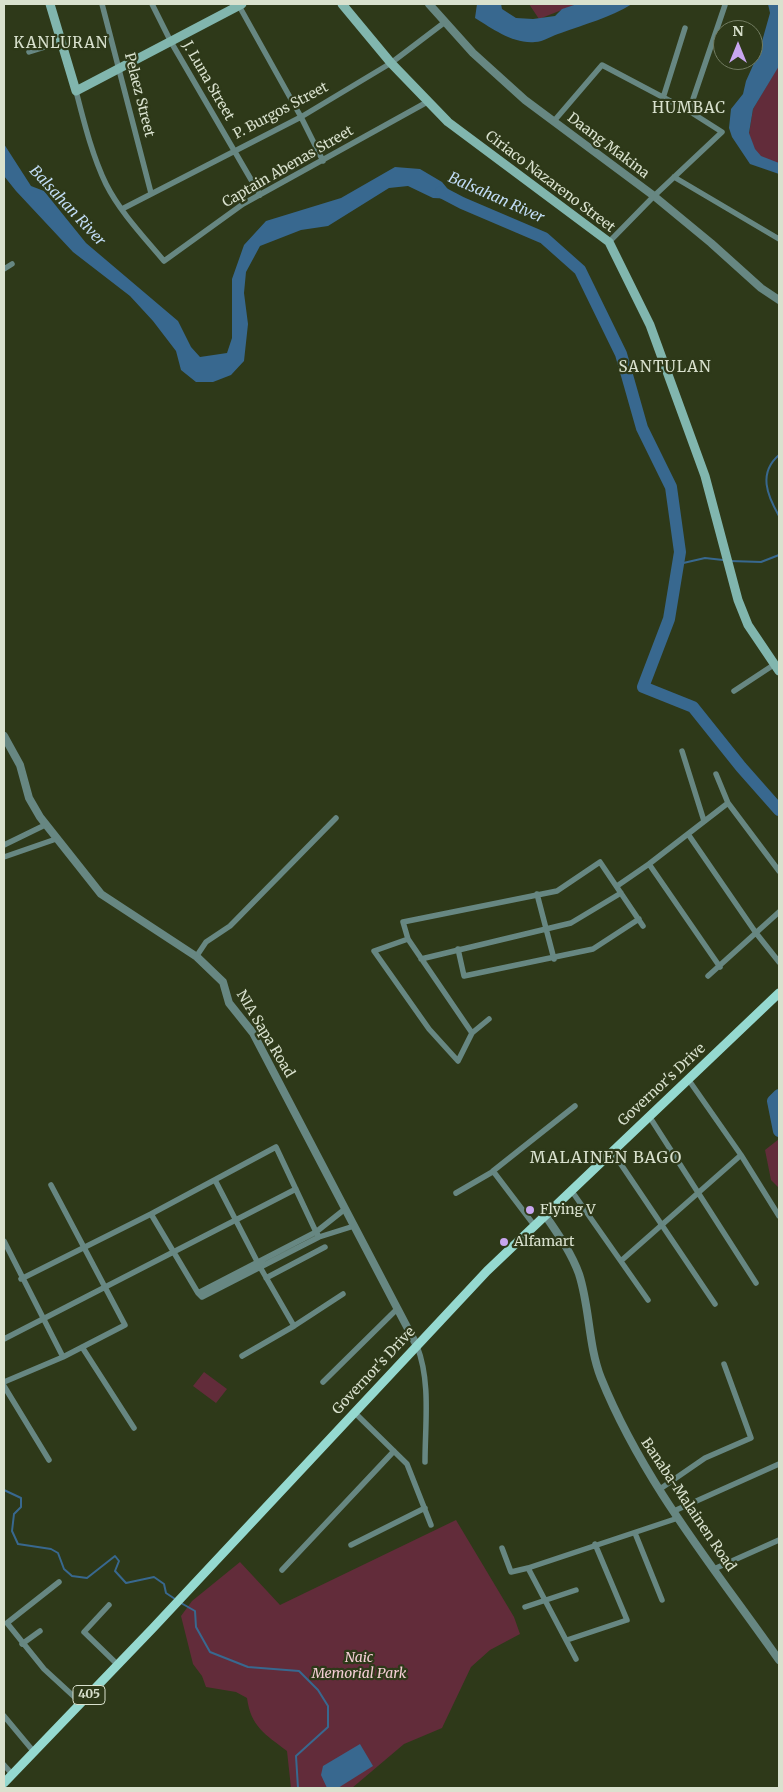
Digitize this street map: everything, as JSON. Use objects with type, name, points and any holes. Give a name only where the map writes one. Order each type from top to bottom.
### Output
[{"type":"main road","points":[[50,4],[76,92],[239,4]]},
{"type":"main road","name":"Ciriaco Nazareno Street","points":[[342,4],[391,64],[448,122],[609,242],[650,325],[692,445],[705,476],[726,562],[748,624],[777,668]]},
{"type":"main road","name":"Governor's Drive","points":[[4,1782],[182,1598],[354,1412],[534,1225],[779,993]]},
{"type":"street","name":"Pelaez Street","points":[[102,4],[152,193]]},
{"type":"street","name":"J. Luna Street","points":[[152,4],[171,42],[260,195]]},
{"type":"street","points":[[239,4],[301,117],[322,161]]},
{"type":"street","name":"Daang Makina","points":[[429,4],[473,53],[525,100],[654,196],[711,243],[761,288],[779,300]]},
{"type":"street","points":[[690,111],[725,6]]},
{"type":"street","name":"P. Burgos Street","points":[[122,209],[301,117],[391,64],[445,22]]},
{"type":"street","points":[[663,98],[685,28]]},
{"type":"street","points":[[29,52],[61,42]]},
{"type":"street","points":[[554,121],[602,65],[690,111],[722,132],[654,196],[609,242]]},
{"type":"street","points":[[76,92],[88,136],[106,184],[122,209]]},
{"type":"street","name":"Captain Abenas Street","points":[[122,209],[164,261],[244,204],[429,101]]},
{"type":"street","points":[[674,178],[779,239]]},
{"type":"street","points":[[4,269],[12,264]]},
{"type":"street","points":[[734,691],[777,668]]},
{"type":"street","name":"NIA Sapa Road","points":[[4,736],[20,766],[29,798],[45,825],[101,894],[196,957],[223,982],[228,1003],[253,1033],[396,1310],[417,1346]]},
{"type":"street","points":[[682,751],[704,821]]},
{"type":"street","points":[[716,774],[728,803],[779,871]]},
{"type":"street","points":[[617,886],[649,864],[728,803]]},
{"type":"street","points":[[196,957],[206,942],[230,926],[336,818]]},
{"type":"street","points":[[4,845],[45,825]]},
{"type":"street","points":[[688,834],[756,933],[779,962]]},
{"type":"street","points":[[4,857],[56,839]]},
{"type":"street","points":[[472,1033],[408,939],[403,922],[557,890],[600,862],[643,926]]},
{"type":"street","points":[[649,864],[720,967]]},
{"type":"street","points":[[421,959],[571,923],[622,893]]},
{"type":"street","points":[[538,894],[554,959]]},
{"type":"street","points":[[708,976],[779,912]]},
{"type":"street","points":[[458,949],[464,976],[554,959],[593,949],[639,919]]},
{"type":"street","points":[[408,939],[374,951],[429,1028],[458,1061],[472,1033],[489,1020]]},
{"type":"street","points":[[772,951],[779,955]]},
{"type":"street","points":[[688,1079],[741,1155],[779,1216]]},
{"type":"street","points":[[456,1193],[494,1171],[575,1106]]},
{"type":"street","points":[[649,1116],[700,1192],[756,1284]]},
{"type":"street","points":[[21,1279],[86,1248],[276,1147],[317,1235]]},
{"type":"street","points":[[612,1151],[715,1304]]},
{"type":"street","points":[[622,1260],[741,1155]]},
{"type":"street","points":[[494,1171],[534,1225]]},
{"type":"street","points":[[215,1180],[266,1278],[294,1326]]},
{"type":"street","points":[[49,1460],[4,1384],[62,1357],[125,1324],[51,1185]]},
{"type":"street","points":[[4,1339],[296,1189]]},
{"type":"street","points":[[571,1190],[622,1260],[648,1300]]},
{"type":"street","points":[[317,1235],[345,1209]]},
{"type":"street","points":[[151,1214],[202,1297],[317,1235],[354,1226]]},
{"type":"street","name":"Banaba-Malainen Road","points":[[545,1215],[570,1252],[580,1276],[592,1348],[601,1377],[634,1450],[676,1515],[779,1660]]},
{"type":"street","points":[[4,1241],[21,1279],[62,1357]]},
{"type":"street","points":[[266,1278],[325,1247]]},
{"type":"street","points":[[242,1356],[294,1326],[343,1294]]},
{"type":"street","points":[[323,1382],[396,1310]]},
{"type":"street","points":[[417,1346],[422,1360],[426,1400],[425,1462]]},
{"type":"street","points":[[82,1347],[134,1428]]},
{"type":"street","points":[[660,1489],[705,1458],[751,1438],[724,1364]]},
{"type":"street","points":[[354,1412],[407,1464],[431,1525]]},
{"type":"street","points":[[282,1570],[394,1451]]},
{"type":"street","points":[[502,1548],[511,1572],[528,1568],[595,1544],[635,1533],[779,1464]]},
{"type":"street","points":[[351,1545],[425,1508]]},
{"type":"street","points":[[635,1533],[662,1600]]},
{"type":"street","points":[[714,1569],[779,1540]]},
{"type":"street","points":[[567,1640],[627,1620],[595,1544]]},
{"type":"street","points":[[528,1568],[576,1659]]},
{"type":"street","points":[[60,1582],[5,1620],[44,1670],[81,1703]]},
{"type":"street","points":[[525,1607],[576,1590]]},
{"type":"street","points":[[109,1605],[84,1632],[118,1665]]},
{"type":"street","points":[[22,1644],[40,1631]]},
{"type":"street","points":[[4,1716],[34,1752]]},
{"type":"street","points":[[4,1765],[12,1774]]},
{"type":"green space","points":[[529,4],[577,4],[539,19]]},
{"type":"green space","points":[[779,65],[779,165],[757,159],[749,134],[753,109]]},
{"type":"green space","points":[[779,1139],[779,1188],[771,1180],[765,1150]]},
{"type":"green space","points":[[204,1372],[227,1389],[216,1403],[193,1386]]},
{"type":"green space","name":"Naic Memorial Park","points":[[456,1520],[514,1617],[520,1634],[490,1650],[471,1667],[442,1728],[404,1744],[352,1788],[291,1788],[287,1751],[260,1729],[252,1716],[247,1698],[236,1692],[206,1687],[202,1676],[193,1664],[181,1616],[192,1601],[240,1562],[280,1605]]},
{"type":"water","points":[[477,4],[501,4],[502,9],[516,18],[533,19],[555,16],[562,9],[577,4],[632,4],[606,17],[541,41],[527,42],[511,38],[475,18]]},
{"type":"water","points":[[768,4],[779,4],[779,66],[753,109],[749,133],[755,149],[761,156],[779,163],[779,174],[750,164],[732,137],[729,128],[731,109],[743,94],[751,70],[763,70],[763,38],[770,13]]},
{"type":"water","points":[[4,144],[31,186],[44,191],[86,243],[178,321],[191,347],[200,357],[227,353],[232,338],[232,279],[244,245],[266,221],[341,198],[395,167],[420,169],[442,182],[456,199],[433,198],[408,186],[389,188],[328,226],[301,230],[260,246],[246,272],[244,293],[248,324],[244,361],[231,375],[213,382],[196,382],[181,370],[176,351],[153,321],[130,296],[73,252],[16,191],[4,176]]},
{"type":"water","points":[[360,1744],[373,1766],[338,1788],[327,1788],[321,1775],[323,1766]]},
{"type":"waterway","name":"Balsahan River","points":[[441,192],[544,238],[580,270],[621,354],[642,428],[671,487],[680,552],[669,619],[643,687],[693,707],[741,767],[779,810]]},
{"type":"waterway","points":[[779,455],[768,469],[767,477],[768,492],[779,516]]},
{"type":"waterway","points":[[730,561],[761,562],[779,555]]},
{"type":"waterway","points":[[679,564],[705,558],[723,560]]},
{"type":"waterway","name":"Balsahan River","points":[[779,1095],[773,1101],[779,1131]]},
{"type":"waterway","points":[[4,1490],[21,1498],[21,1507],[14,1514],[12,1531],[18,1544],[51,1549],[58,1553],[64,1569],[72,1576],[87,1578],[115,1556],[119,1561],[115,1571],[126,1583],[154,1577],[164,1584],[166,1593],[175,1599]]},
{"type":"waterway","points":[[181,1603],[195,1611],[196,1627],[210,1652],[248,1667],[299,1671],[318,1690],[328,1706],[328,1727],[296,1756],[298,1788]]},
{"type":"place","name":"Flying V","points":[[530,1210]]},
{"type":"place","name":"Alfamart","points":[[504,1242]]},
{"type":"district","name":"KANLURAN","points":[[61,44]]},
{"type":"district","name":"HUMBAC","points":[[689,109]]},
{"type":"district","name":"SANTULAN","points":[[665,368]]},
{"type":"district","name":"MALAINEN BAGO","points":[[606,1158]]}]
